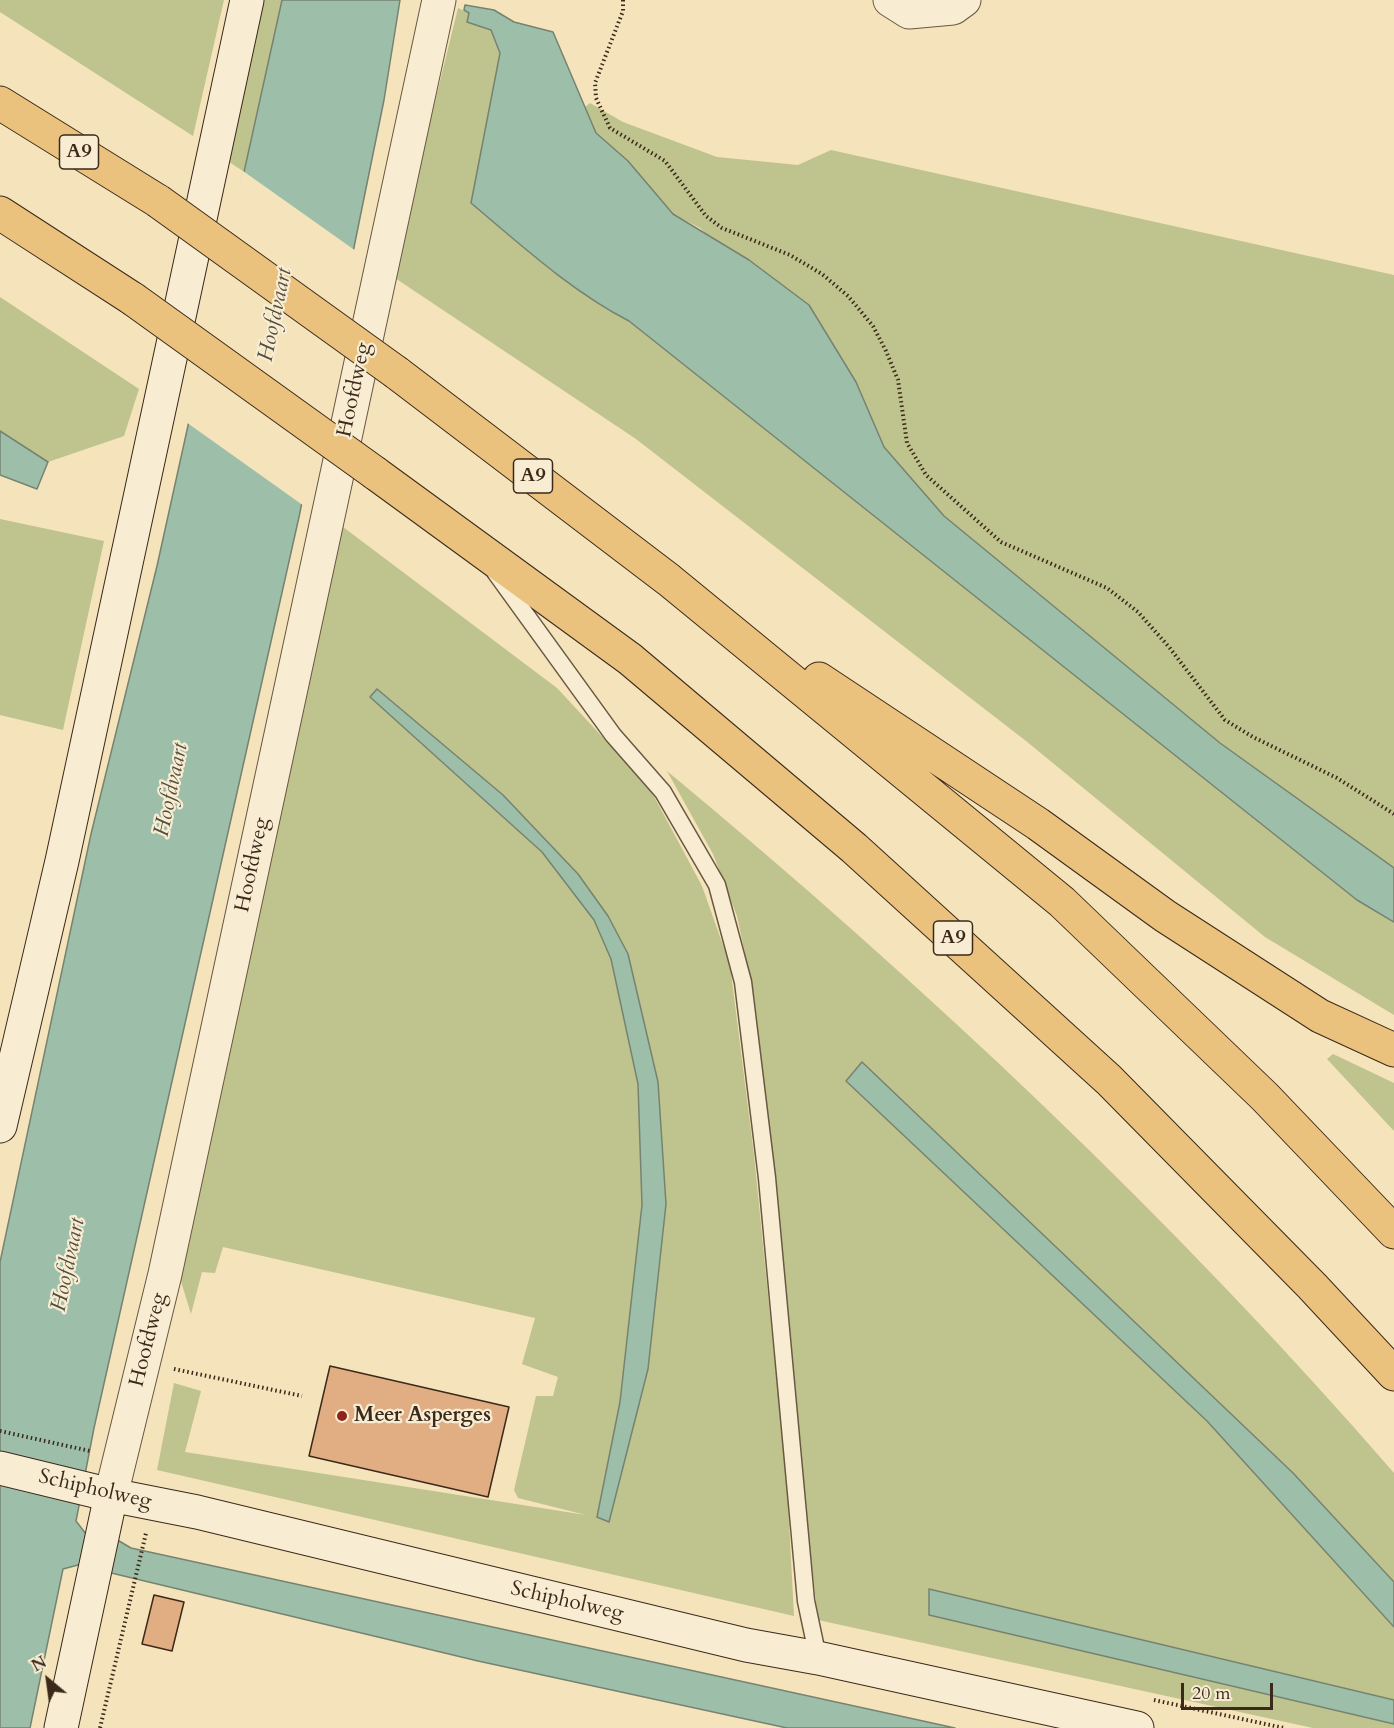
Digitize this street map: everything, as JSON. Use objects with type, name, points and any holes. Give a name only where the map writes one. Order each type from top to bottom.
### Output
[{"type":"highway","name":"A9","points":[[0,103],[158,201],[397,373],[669,580],[1062,902],[1265,1097],[1394,1232]]},
{"type":"highway","name":"A9","points":[[0,213],[133,299],[630,659],[854,848],[1109,1080],[1312,1286],[1394,1374]]},
{"type":"highway","name":"A9","points":[[669,580],[1038,824],[1165,916],[1320,1016],[1394,1050]]},
{"type":"street","points":[[0,1126],[67,838],[247,0]]},
{"type":"street","name":"Hoofdweg","points":[[61,1728],[94,1579],[101,1503],[144,1363],[439,0]]},
{"type":"street","points":[[890,0],[909,12],[953,8],[964,0]]},
{"type":"street","name":"Schipholweg","points":[[0,1468],[101,1503],[197,1512],[747,1645],[818,1658],[1137,1728]]},
{"type":"lane","points":[[475,545],[613,735],[663,792],[717,885],[743,982],[767,1178],[806,1602],[818,1658]]},
{"type":"path","points":[[623,0],[623,10],[595,83],[596,98],[610,128],[665,161],[706,216],[722,228],[789,255],[822,274],[848,296],[873,326],[886,351],[898,380],[907,442],[926,475],[1001,542],[1107,588],[1130,606],[1170,647],[1208,701],[1225,720],[1262,742],[1337,778],[1394,814]]},
{"type":"path","points":[[144,1363],[302,1396]]},
{"type":"path","name":"Schipholweg","points":[[0,1431],[96,1452]]},
{"type":"path","points":[[100,1728],[146,1535]]},
{"type":"green space","points":[[0,0],[224,0],[193,136],[0,12]]},
{"type":"green space","points":[[261,0],[282,0],[246,173],[226,160]]},
{"type":"green space","points":[[458,8],[469,13],[468,22],[491,30],[500,53],[472,203],[607,309],[629,321],[1357,900],[1394,922],[1394,1015],[1265,937],[1026,741],[636,439],[392,276]]},
{"type":"green space","points":[[590,103],[623,122],[717,157],[798,165],[831,150],[1394,275],[1394,868],[1220,743],[944,516],[884,447],[856,382],[700,228],[673,214],[628,161],[596,133],[585,107]]},
{"type":"green space","points":[[0,297],[139,389],[124,436],[48,462],[0,431]]},
{"type":"green space","points":[[0,519],[104,541],[63,730],[0,715]]},
{"type":"green space","points":[[343,527],[557,688],[649,787],[702,886],[730,965],[754,1155],[787,1484],[794,1616],[157,1470],[174,1383],[201,1391],[185,1452],[586,1515],[518,1498],[514,1490],[536,1396],[553,1396],[558,1377],[522,1364],[535,1318],[223,1247],[215,1273],[202,1272],[191,1314],[179,1275],[314,640]],"holes":[[[377,689],[503,795],[578,874],[628,955],[666,1204],[648,1369],[609,1521],[597,1517],[620,1402],[642,1205],[638,1084],[611,959],[594,920],[542,852],[371,697]]]},
{"type":"green space","points":[[667,771],[859,936],[1045,1107],[1224,1286],[1394,1473],[1394,1582],[1293,1473],[862,1062],[846,1081],[1207,1421],[1394,1627],[1394,1700],[930,1589],[929,1615],[1394,1724],[1394,1728],[1313,1728],[818,1620],[803,1488],[772,1152],[754,996],[737,916],[713,854]]},
{"type":"green space","points":[[1333,1054],[1394,1083],[1394,1131],[1327,1059]]},
{"type":"water","name":"Hoofdvaart","points":[[282,0],[400,0],[384,100],[299,517],[94,1428],[76,1521],[86,1534],[114,1538],[131,1548],[955,1728],[787,1728],[478,1661],[78,1565],[63,1569],[30,1728],[0,1728],[0,1262],[91,834],[157,566]]},
{"type":"water","points":[[465,5],[494,10],[514,22],[553,32],[596,133],[628,161],[673,214],[749,260],[809,305],[856,382],[884,447],[944,516],[1220,743],[1394,868],[1394,922],[1357,900],[629,321],[567,282],[471,203],[500,53],[491,30],[467,22],[469,13],[464,10]]},
{"type":"water","points":[[0,431],[48,462],[37,489],[0,475]]},
{"type":"water","points":[[377,689],[503,795],[578,874],[608,916],[628,954],[658,1082],[666,1204],[648,1369],[609,1522],[597,1517],[620,1402],[642,1205],[638,1084],[611,959],[594,920],[542,852],[370,697]]},
{"type":"water","points":[[862,1062],[1293,1473],[1394,1582],[1394,1627],[1207,1421],[846,1081]]},
{"type":"water","points":[[929,1589],[1394,1700],[1394,1724],[929,1615]]},
{"type":"pier","points":[[243,171],[356,251],[304,506],[186,422]]},
{"type":"building","points":[[330,1366],[509,1407],[488,1497],[309,1456]]},
{"type":"building","points":[[154,1595],[184,1602],[172,1651],[142,1644]]},
{"type":"place","name":"Meer Asperges","points":[[342,1416]]}]
